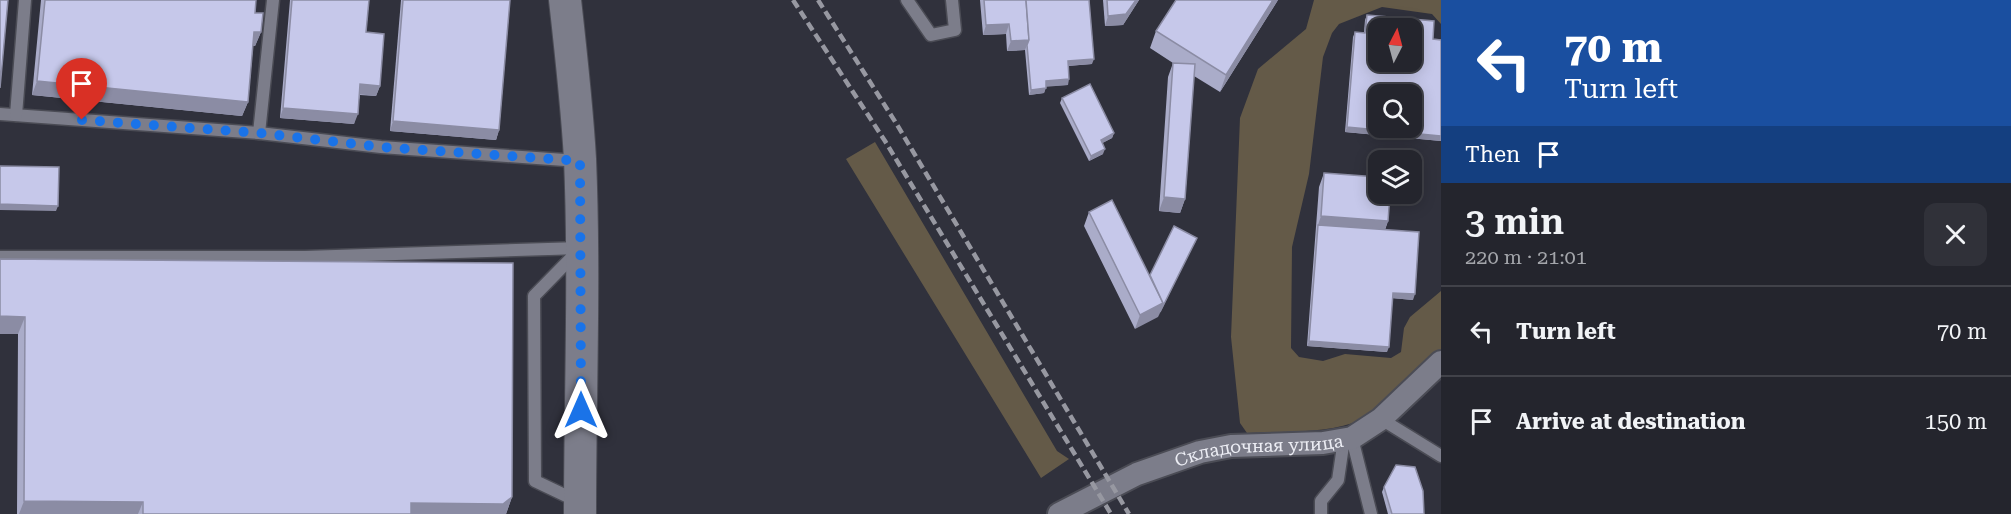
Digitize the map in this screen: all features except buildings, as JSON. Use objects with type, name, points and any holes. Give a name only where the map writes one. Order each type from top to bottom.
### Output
[{"type":"street","points":[[565,0],[580,161],[582,248],[580,508]]},
{"type":"street","name":"Складочная улица","points":[[1059,514],[1137,474],[1200,452],[1231,446],[1323,443],[1348,438],[1381,418],[1441,362]]},
{"type":"lane","points":[[16,115],[25,0]]},
{"type":"lane","points":[[259,133],[273,0]]},
{"type":"lane","points":[[908,0],[931,35],[955,30],[952,0]]},
{"type":"lane","points":[[0,114],[259,133],[381,147],[580,161]]},
{"type":"lane","points":[[0,257],[305,257],[582,248]]},
{"type":"lane","points":[[580,508],[535,481],[534,296],[582,248]]},
{"type":"lane","points":[[1381,418],[1441,456]]},
{"type":"lane","points":[[1321,514],[1321,501],[1338,480],[1348,438]]},
{"type":"lane","points":[[1348,438],[1371,514]]},
{"type":"shaded area","points":[[1314,0],[1441,0],[1441,24],[1432,14],[1382,7],[1339,24],[1332,33],[1323,57],[1309,174],[1292,247],[1291,348],[1299,357],[1323,361],[1345,354],[1391,358],[1401,352],[1404,328],[1410,317],[1441,291],[1441,350],[1375,411],[1353,423],[1327,429],[1247,433],[1240,423],[1231,337],[1240,118],[1258,69],[1306,29]]},
{"type":"shaded area","points":[[875,142],[1057,451],[1069,459],[1041,478],[846,159]]},
{"type":"railway","points":[[793,0],[885,141],[1111,514]]},
{"type":"railway","points":[[818,0],[896,123],[1129,514]]},
{"type":"route","points":[[82,120],[259,133],[381,147],[580,161],[581,410]]}]
